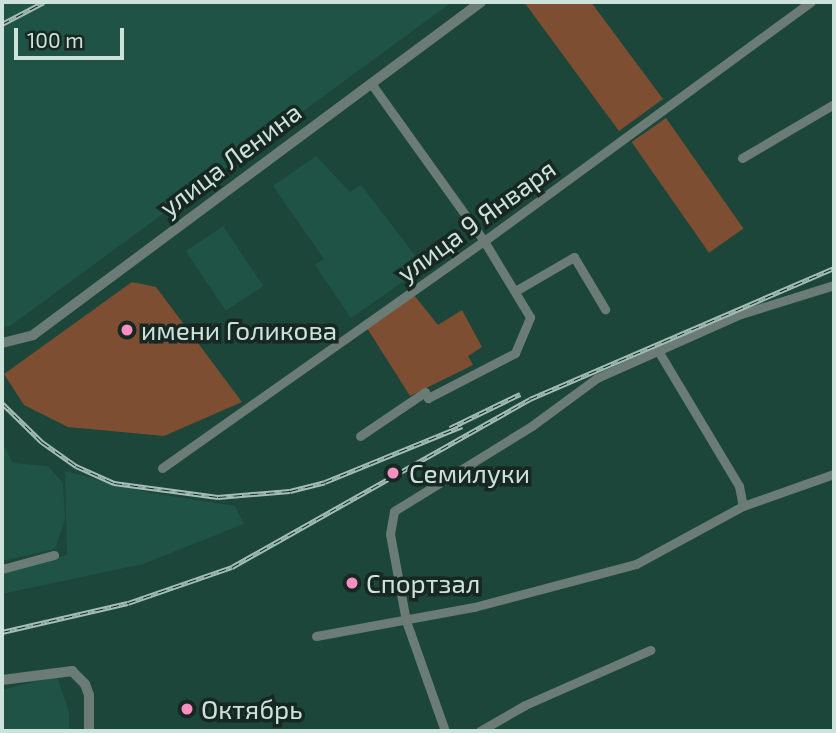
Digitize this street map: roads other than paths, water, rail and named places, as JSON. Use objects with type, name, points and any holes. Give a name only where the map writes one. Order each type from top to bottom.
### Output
[{"type":"street","name":"улица Ленина","points":[[2,343],[33,335],[481,2]]},
{"type":"street","name":"улица 9 Января","points":[[162,468],[484,241],[811,2]]},
{"type":"street","points":[[359,436],[425,392],[428,398],[515,353],[530,317],[517,290],[484,241],[371,83]]},
{"type":"street","points":[[742,158],[834,103]]},
{"type":"street","points":[[517,290],[574,257],[605,309]]},
{"type":"street","points":[[445,731],[406,621],[390,534],[394,511],[533,425],[597,378],[657,349],[741,314],[834,285]]},
{"type":"street","points":[[657,349],[739,486],[743,506]]},
{"type":"street","points":[[316,636],[406,621],[636,564],[743,506],[834,474]]},
{"type":"street","points":[[2,569],[54,555]]},
{"type":"street","points":[[480,731],[525,705],[650,650]]},
{"type":"street","points":[[2,680],[72,671],[85,684],[89,695],[89,731]]},
{"type":"railway","points":[[2,24],[44,2]]},
{"type":"railway","points":[[2,632],[128,603],[232,567],[530,399],[834,268]]},
{"type":"railway","points":[[450,428],[520,394]]},
{"type":"railway","points":[[2,403],[42,442],[76,466],[114,483],[218,497],[290,491],[325,482],[462,426]]},
{"type":"place","name":"имени Голикова","points":[[127,330]]},
{"type":"place","name":"Семилуки","points":[[393,473]]},
{"type":"place","name":"Спортзал","points":[[352,583]]},
{"type":"place","name":"Октябрь","points":[[187,709]]}]
